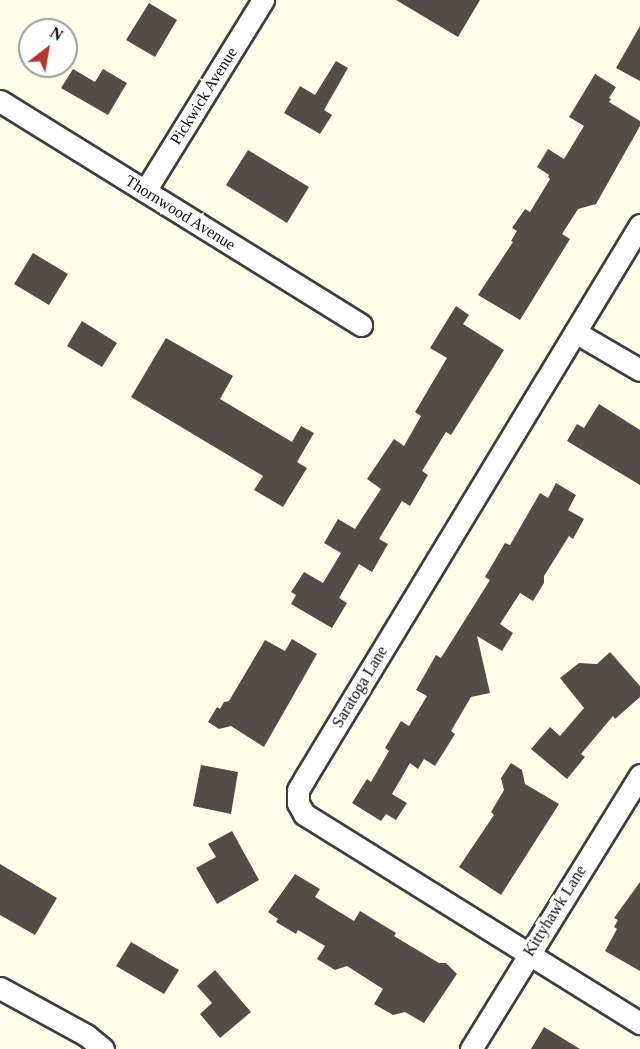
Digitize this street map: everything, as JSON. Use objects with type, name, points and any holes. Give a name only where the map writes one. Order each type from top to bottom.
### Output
[{"type":"street","name":"Pickwick Avenue","points":[[145,191],[263,0]]},
{"type":"street","name":"Thornwood Avenue","points":[[0,101],[361,326]]},
{"type":"street","name":"Saratoga Lane","points":[[640,225],[298,790],[298,803],[304,814],[640,1023]]},
{"type":"street","points":[[574,332],[640,370]]},
{"type":"street","name":"Kittyhawk Lane","points":[[471,1049],[640,775]]},
{"type":"street","points":[[0,988],[86,1035],[103,1049]]},
{"type":"building","points":[[396,0],[480,0],[458,37]]},
{"type":"building","points":[[149,3],[177,20],[155,57],[126,40]]},
{"type":"building","points":[[640,26],[640,81],[616,68]]},
{"type":"building","points":[[336,61],[348,68],[324,110],[332,115],[320,134],[284,113],[300,86],[315,95]]},
{"type":"building","points":[[103,69],[127,83],[108,115],[61,88],[67,78],[78,78],[78,72],[95,82]]},
{"type":"building","points":[[595,74],[616,87],[609,102],[640,121],[640,126],[596,204],[578,209],[562,234],[570,239],[520,320],[478,295],[513,242],[511,241],[517,231],[512,228],[525,209],[530,212],[550,179],[549,175],[537,167],[548,149],[564,159],[584,126],[569,117]]},
{"type":"building","points":[[248,150],[309,187],[287,223],[226,185]]},
{"type":"building","points":[[33,253],[68,274],[49,305],[14,284]]},
{"type":"building","points":[[456,306],[469,315],[463,324],[504,350],[451,435],[446,432],[422,471],[428,475],[410,506],[402,501],[379,539],[388,544],[372,572],[359,564],[339,598],[347,603],[332,628],[291,604],[296,595],[291,592],[304,572],[323,583],[341,553],[324,543],[338,519],[355,529],[381,489],[367,479],[394,439],[404,446],[421,416],[415,412],[447,358],[430,348]]},
{"type":"building","points":[[82,321],[117,343],[102,367],[67,346]]},
{"type":"building","points":[[166,338],[233,376],[220,399],[292,442],[301,426],[314,433],[297,462],[307,468],[283,507],[254,490],[263,476],[131,397]]},
{"type":"building","points":[[599,404],[640,430],[640,485],[567,441],[577,424],[584,428]]},
{"type":"building","points":[[556,483],[576,495],[568,510],[584,519],[573,539],[569,536],[544,576],[544,583],[533,601],[520,593],[500,624],[513,633],[502,651],[477,636],[490,693],[471,697],[451,731],[455,734],[435,766],[424,759],[418,769],[410,763],[392,794],[407,803],[396,820],[386,814],[381,821],[352,803],[367,779],[371,782],[389,751],[385,748],[401,721],[409,726],[427,696],[416,690],[436,655],[441,658],[490,580],[485,577],[505,543],[510,545],[540,493],[548,498]]},
{"type":"building","points":[[292,639],[317,654],[264,747],[231,726],[219,729],[208,722],[217,707],[220,709],[224,702],[229,701],[265,640],[285,651]]},
{"type":"building","points":[[610,652],[640,686],[640,697],[615,719],[613,716],[581,754],[585,757],[567,779],[531,749],[550,727],[560,736],[584,708],[560,678],[579,663],[597,664]]},
{"type":"building","points":[[511,763],[522,770],[525,784],[559,804],[501,895],[459,867],[494,815],[491,812],[504,790],[501,778]]},
{"type":"building","points":[[201,765],[238,772],[231,814],[193,806]]},
{"type":"building","points":[[232,831],[259,880],[217,904],[196,868],[216,857],[208,844]]},
{"type":"building","points":[[0,864],[57,898],[35,935],[0,915]]},
{"type":"building","points":[[295,874],[320,889],[315,897],[354,921],[360,911],[396,933],[394,936],[439,963],[446,963],[457,974],[424,1023],[405,1012],[393,1015],[374,1004],[383,989],[347,966],[335,970],[317,959],[325,946],[298,930],[296,934],[276,922],[278,919],[268,912]]},
{"type":"building","points":[[640,882],[640,971],[605,951],[617,929],[614,927],[618,920],[614,918]]},
{"type":"building","points":[[131,942],[179,970],[164,994],[116,966]]},
{"type":"building","points":[[215,970],[251,1012],[220,1038],[200,1014],[212,1003],[197,986]]},
{"type":"building","points":[[544,1027],[580,1049],[531,1049]]}]
